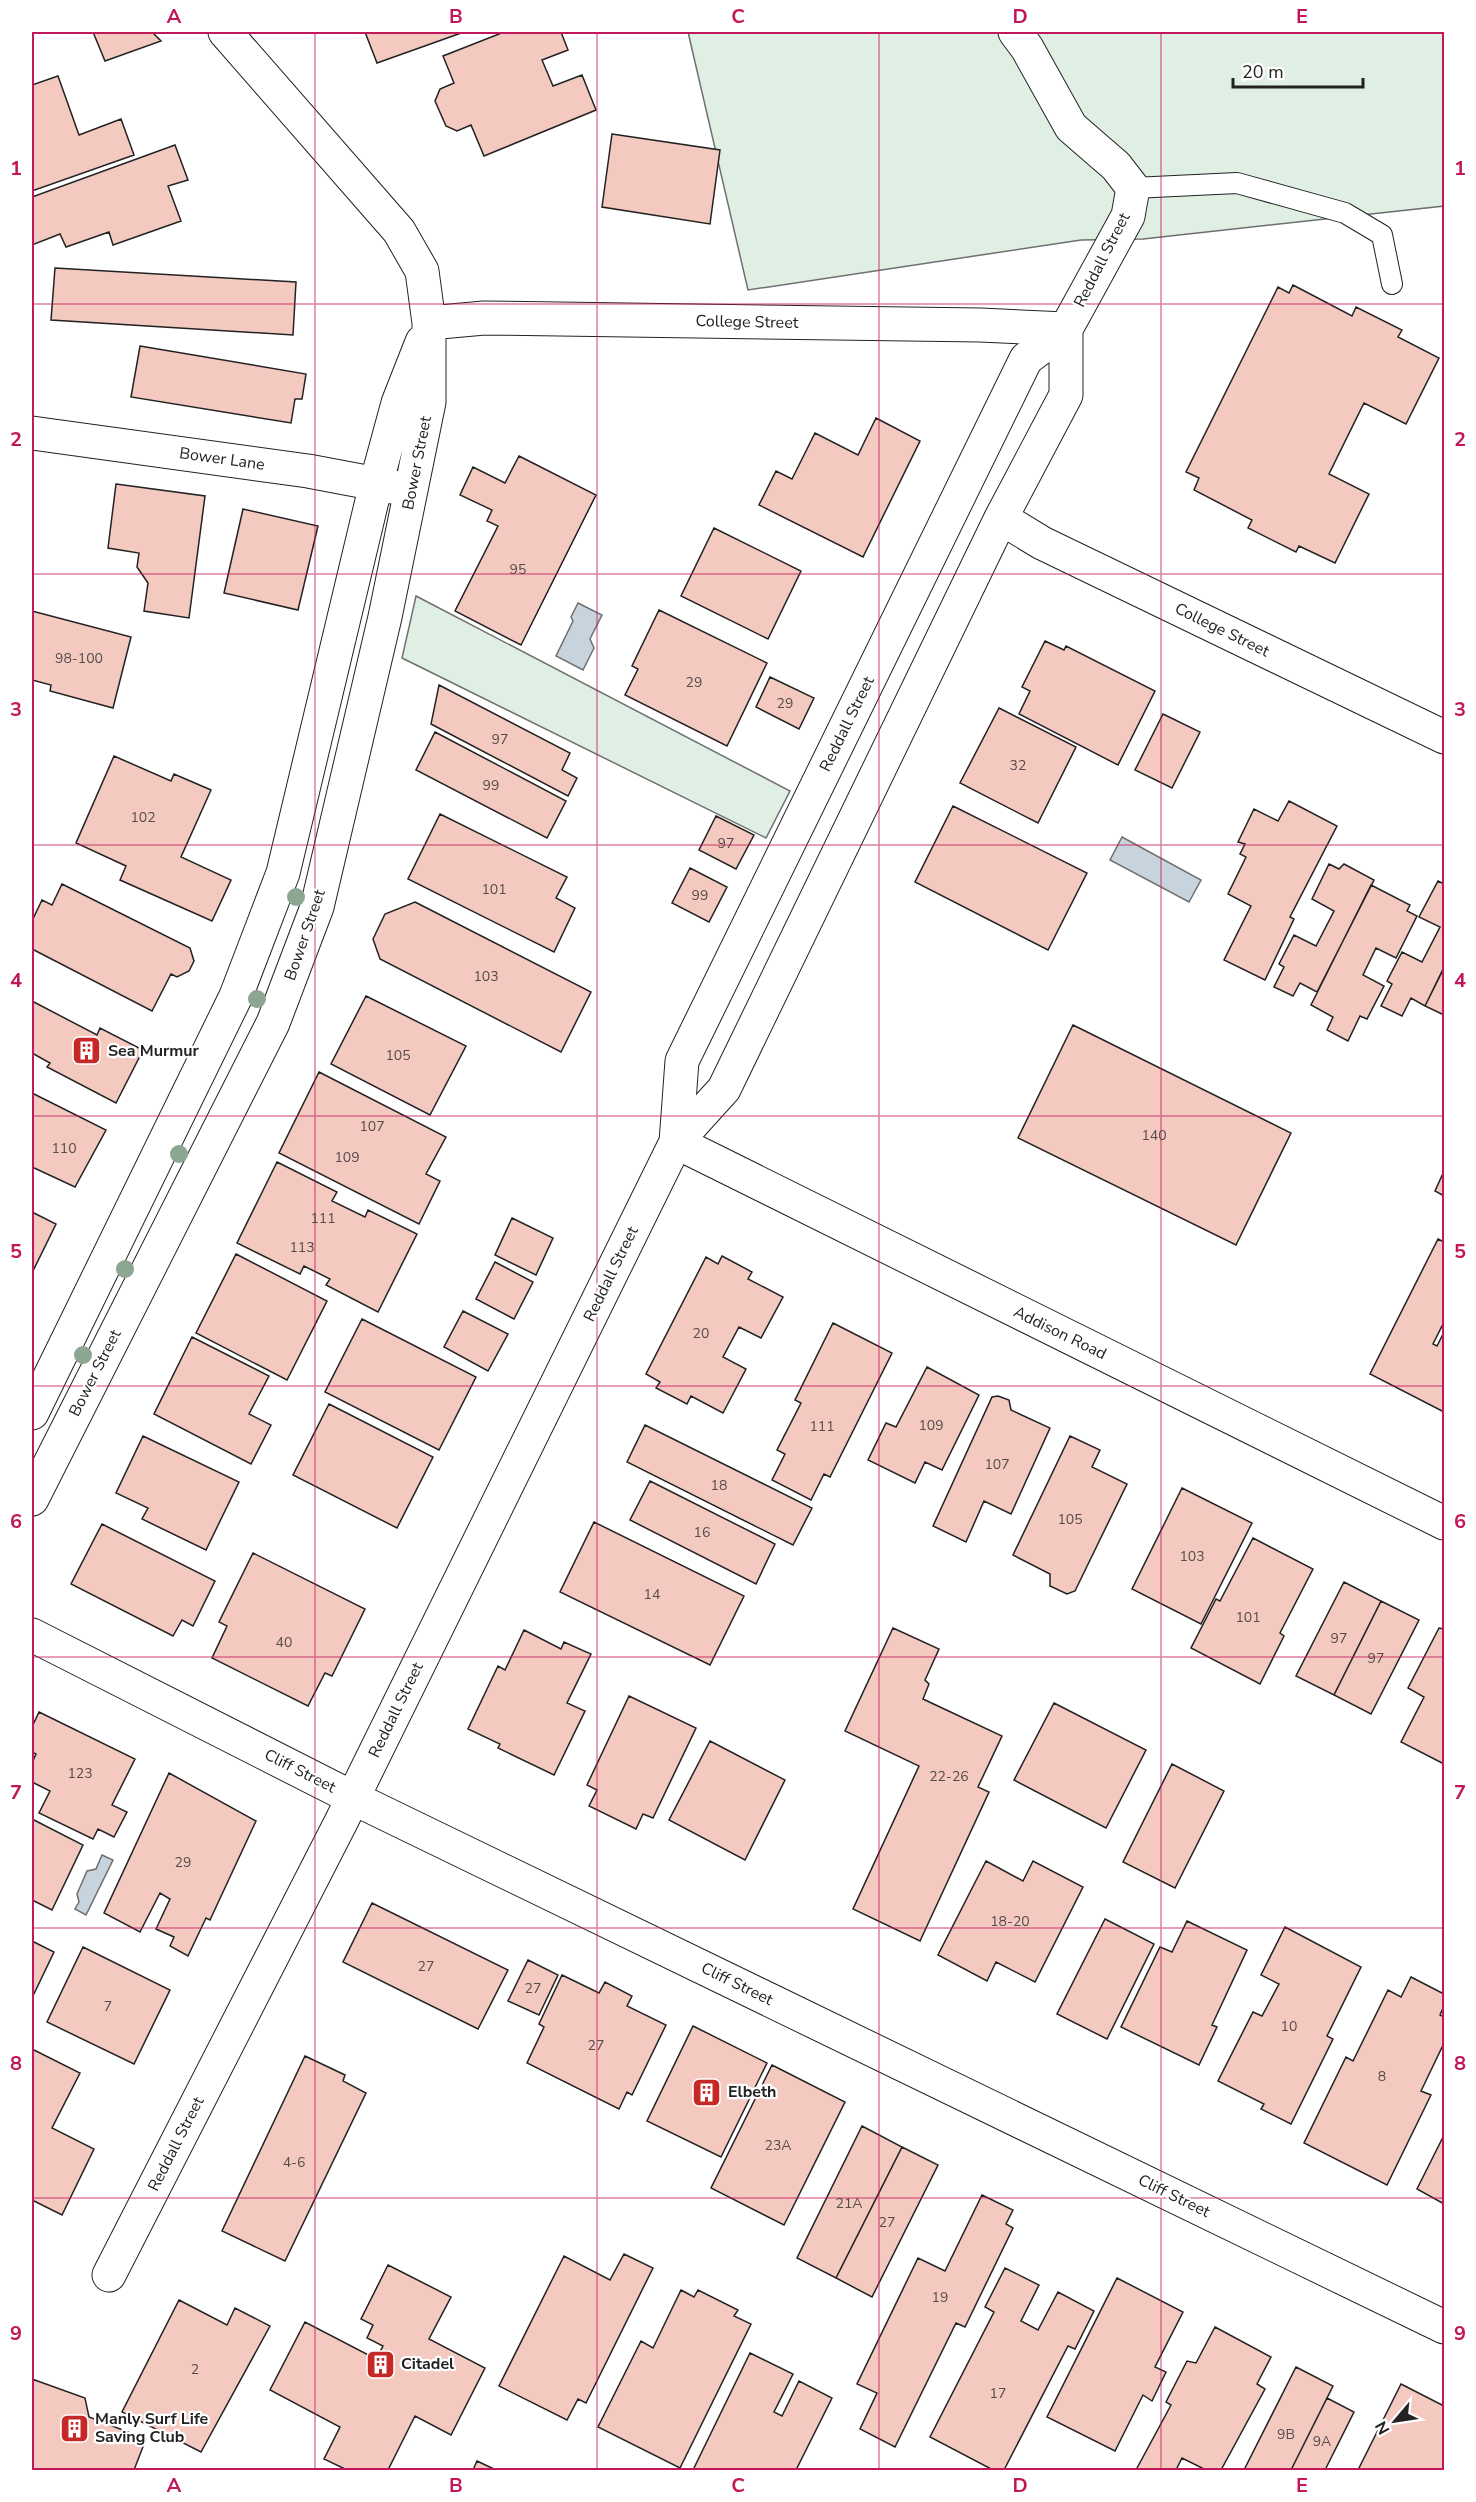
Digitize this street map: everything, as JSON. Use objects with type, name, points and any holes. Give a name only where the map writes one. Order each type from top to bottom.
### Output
[{"type":"street","name":"Bower Street","points":[[32,1499],[273,1023],[297,960],[320,896],[356,748],[429,402],[429,323],[422,271],[399,231],[225,32]]},
{"type":"street","points":[[1015,32],[1027,48],[1071,127],[1116,166],[1133,188]]},
{"type":"street","name":"Reddall Street","points":[[676,1142],[682,1061],[1016,378],[1026,359],[1066,329],[1128,216],[1133,188]]},
{"type":"street","name":"College Street","points":[[429,323],[484,318],[980,325],[1066,329]]},
{"type":"street","name":"Bower Street","points":[[32,1413],[236,996],[283,873],[375,484],[398,403],[429,323]]},
{"type":"street","name":"Reddall Street","points":[[109,2275],[353,1798],[676,1142],[724,1089],[1001,518],[1066,394],[1066,329]]},
{"type":"street","name":"Bower Lane","points":[[32,433],[308,471],[412,490]]},
{"type":"street","name":"College Street","points":[[1001,518],[1041,543],[1444,737]]},
{"type":"street","name":"Addison Road","points":[[676,1142],[1444,1523]]},
{"type":"street","name":"Cliff Street","points":[[32,1635],[353,1798],[1444,2327]]},
{"type":"lane","points":[[1133,188],[1237,183],[1345,213],[1382,236],[1392,285]]},
{"type":"green space","points":[[688,32],[1444,32],[1444,206],[1143,239],[1081,240],[748,290]]},
{"type":"green space","points":[[416,596],[790,791],[766,838],[402,658]]},
{"type":"shaded area","points":[[578,603],[602,615],[590,639],[594,648],[583,670],[556,656],[573,621],[571,617]]},
{"type":"shaded area","points":[[1122,837],[1201,880],[1189,902],[1110,860]]},
{"type":"shaded area","points":[[102,1855],[113,1860],[86,1915],[75,1909],[79,1902],[77,1894],[87,1871],[96,1869]]},
{"type":"building","points":[[93,32],[152,32],[161,41],[105,61]]},
{"type":"building","points":[[365,32],[464,32],[377,63]]},
{"type":"building","points":[[504,32],[561,32],[568,50],[542,60],[553,86],[582,75],[596,110],[484,156],[471,125],[457,131],[446,126],[435,101],[440,89],[454,83],[443,56]]},
{"type":"building","points":[[58,76],[79,135],[121,119],[134,155],[32,191],[32,85]]},
{"type":"building","points":[[612,134],[720,150],[710,224],[602,207]]},
{"type":"building","points":[[175,145],[188,180],[168,186],[181,221],[113,245],[109,232],[66,247],[60,234],[32,245],[32,197]]},
{"type":"building","points":[[55,268],[296,282],[293,335],[51,320]]},
{"type":"building","points":[[1293,285],[1352,316],[1356,307],[1402,330],[1398,337],[1439,358],[1406,424],[1364,403],[1329,474],[1369,494],[1335,563],[1299,546],[1296,552],[1248,528],[1252,520],[1194,490],[1199,478],[1186,472],[1278,287],[1289,293]]},
{"type":"building","points":[[140,346],[306,374],[302,399],[295,399],[291,423],[131,397]]},
{"type":"building","points":[[876,418],[920,441],[863,557],[759,505],[776,471],[792,479],[815,433],[858,455]]},
{"type":"building","points":[[519,456],[596,495],[521,645],[455,611],[498,526],[487,521],[492,510],[460,495],[473,467],[505,483]]},
{"type":"building","points":[[116,484],[205,496],[189,618],[144,611],[148,583],[137,567],[139,553],[108,548]]},
{"type":"building","points":[[243,509],[318,526],[298,610],[224,593]]},
{"type":"building","points":[[714,528],[801,571],[768,639],[681,596]]},
{"type":"building","points":[[659,610],[767,663],[727,746],[625,695],[638,669],[632,666]]},
{"type":"building","points":[[32,611],[131,637],[113,708],[50,691],[51,685],[32,680]]},
{"type":"building","points":[[1045,641],[1064,650],[1066,646],[1155,691],[1118,765],[1019,714],[1030,691],[1022,687]]},
{"type":"building","points":[[770,677],[814,698],[799,729],[756,707]]},
{"type":"building","points":[[439,685],[570,753],[562,770],[577,778],[568,796],[431,724]]},
{"type":"building","points":[[999,708],[1076,747],[1038,823],[960,783]]},
{"type":"building","points":[[1163,714],[1200,732],[1172,788],[1135,770]]},
{"type":"building","points":[[435,732],[566,801],[547,838],[416,770]]},
{"type":"building","points":[[114,756],[171,781],[174,774],[211,790],[181,857],[231,880],[212,921],[120,880],[126,866],[76,843]]},
{"type":"building","points":[[1289,801],[1337,826],[1290,917],[1294,919],[1265,980],[1224,960],[1251,906],[1228,894],[1246,857],[1240,854],[1245,844],[1238,842],[1254,809],[1278,821]]},
{"type":"building","points":[[953,806],[1087,873],[1048,950],[915,882]]},
{"type":"building","points":[[440,814],[567,877],[556,898],[575,908],[554,952],[408,879]]},
{"type":"building","points":[[716,816],[754,835],[736,869],[699,850]]},
{"type":"building","points":[[1329,864],[1339,869],[1344,864],[1374,880],[1317,992],[1300,983],[1293,996],[1274,987],[1284,967],[1279,964],[1294,935],[1316,946],[1334,911],[1312,899]]},
{"type":"building","points":[[690,868],[727,887],[709,922],[672,903]]},
{"type":"building","points":[[1438,881],[1444,884],[1444,967],[1425,1006],[1411,998],[1402,1016],[1381,1006],[1392,984],[1387,981],[1402,952],[1422,962],[1440,927],[1419,917]]},
{"type":"building","points":[[62,884],[190,948],[194,961],[189,971],[177,977],[171,974],[152,1011],[32,949],[32,921],[42,900],[52,905]]},
{"type":"building","points":[[1371,885],[1410,905],[1407,911],[1417,916],[1396,958],[1376,948],[1363,975],[1384,986],[1367,1019],[1360,1016],[1348,1041],[1327,1030],[1333,1017],[1311,1005]]},
{"type":"building","points":[[415,902],[591,992],[561,1052],[380,959],[373,939],[385,914]]},
{"type":"building","points":[[1444,968],[1444,1015],[1425,1006]]},
{"type":"building","points":[[366,996],[466,1046],[430,1115],[331,1064]]},
{"type":"building","name":"Sea Murmur","points":[[32,1001],[97,1035],[100,1028],[143,1050],[116,1103],[47,1067],[50,1063],[32,1053]]},
{"type":"building","points":[[1073,1025],[1291,1133],[1236,1245],[1018,1138]]},
{"type":"building","points":[[319,1072],[446,1137],[426,1174],[440,1181],[419,1224],[279,1153]]},
{"type":"building","points":[[32,1093],[106,1130],[75,1187],[32,1167]]},
{"type":"building","points":[[277,1162],[337,1192],[332,1201],[365,1217],[368,1210],[417,1234],[378,1312],[326,1285],[330,1279],[304,1266],[300,1274],[237,1243]]},
{"type":"building","points":[[1444,1171],[1444,1196],[1435,1191]]},
{"type":"building","points":[[32,1212],[56,1224],[32,1273]]},
{"type":"building","points":[[512,1218],[553,1238],[536,1275],[495,1255]]},
{"type":"building","points":[[1438,1239],[1444,1242],[1444,1322],[1433,1344],[1437,1346],[1444,1332],[1444,1412],[1370,1374]]},
{"type":"building","points":[[236,1254],[327,1301],[287,1380],[196,1333]]},
{"type":"building","points":[[722,1256],[752,1272],[748,1279],[783,1297],[761,1338],[739,1327],[723,1357],[746,1369],[723,1413],[691,1396],[687,1404],[656,1388],[660,1382],[646,1374],[706,1257],[718,1264]]},
{"type":"building","points":[[495,1262],[533,1282],[514,1319],[476,1299]]},
{"type":"building","points":[[463,1311],[508,1334],[488,1371],[444,1347]]},
{"type":"building","points":[[362,1319],[476,1377],[439,1450],[325,1392]]},
{"type":"building","points":[[833,1323],[892,1353],[830,1477],[824,1474],[811,1500],[772,1480],[785,1454],[777,1450],[801,1403],[795,1400]]},
{"type":"building","points":[[192,1337],[269,1376],[249,1414],[271,1425],[251,1464],[154,1414]]},
{"type":"building","points":[[927,1367],[979,1395],[942,1470],[925,1462],[915,1483],[868,1460],[886,1423],[896,1427]]},
{"type":"building","points":[[998,1396],[1009,1400],[1011,1410],[1050,1428],[1011,1514],[984,1501],[966,1542],[933,1526],[992,1397]]},
{"type":"building","points":[[329,1404],[433,1457],[397,1528],[293,1475]]},
{"type":"building","points":[[645,1425],[812,1508],[793,1545],[627,1462]]},
{"type":"building","points":[[143,1436],[239,1482],[206,1550],[142,1519],[148,1508],[116,1493]]},
{"type":"building","points":[[1070,1436],[1100,1450],[1092,1467],[1127,1484],[1075,1591],[1067,1594],[1050,1586],[1050,1574],[1013,1555]]},
{"type":"building","points":[[650,1481],[775,1544],[756,1584],[630,1520]]},
{"type":"building","points":[[1182,1488],[1252,1523],[1201,1624],[1132,1589]]},
{"type":"building","points":[[594,1522],[744,1596],[710,1665],[560,1592]]},
{"type":"building","points":[[102,1524],[215,1581],[193,1626],[182,1620],[173,1636],[71,1584]]},
{"type":"building","points":[[1253,1538],[1313,1569],[1280,1633],[1284,1636],[1260,1684],[1191,1648],[1216,1599],[1220,1601]]},
{"type":"building","points":[[253,1553],[365,1609],[332,1676],[325,1673],[308,1706],[212,1658],[227,1626],[219,1622]]},
{"type":"building","points":[[1344,1582],[1381,1601],[1334,1695],[1296,1676]]},
{"type":"building","points":[[1381,1601],[1419,1620],[1371,1714],[1334,1695]]},
{"type":"building","points":[[893,1628],[939,1649],[925,1680],[929,1684],[923,1699],[1002,1736],[978,1787],[989,1792],[920,1941],[853,1909],[919,1766],[845,1731]]},
{"type":"building","points":[[1439,1628],[1444,1629],[1444,1764],[1401,1742],[1424,1697],[1408,1688]]},
{"type":"building","points":[[524,1630],[561,1649],[564,1642],[591,1654],[567,1703],[585,1711],[554,1775],[498,1748],[500,1744],[468,1729],[498,1666],[505,1670]]},
{"type":"building","points":[[629,1696],[696,1728],[653,1818],[643,1814],[636,1829],[589,1806],[597,1790],[587,1785]]},
{"type":"building","points":[[1054,1703],[1146,1750],[1106,1828],[1014,1780]]},
{"type":"building","points":[[39,1712],[135,1759],[112,1805],[127,1812],[114,1837],[98,1829],[93,1839],[39,1813],[50,1791],[32,1782],[32,1763],[36,1754],[32,1752],[32,1727]]},
{"type":"building","points":[[710,1741],[785,1780],[745,1860],[669,1820]]},
{"type":"building","points":[[1172,1764],[1224,1791],[1175,1888],[1123,1862]]},
{"type":"building","points":[[169,1773],[256,1821],[210,1920],[206,1918],[188,1956],[170,1946],[174,1937],[156,1929],[170,1899],[160,1893],[140,1932],[104,1913]]},
{"type":"building","points":[[32,1819],[83,1845],[52,1910],[32,1900]]},
{"type":"building","points":[[986,1861],[1023,1881],[1033,1861],[1083,1887],[1035,1982],[996,1962],[987,1981],[938,1955]]},
{"type":"building","points":[[372,1903],[508,1970],[478,2029],[343,1962]]},
{"type":"building","points":[[1105,1919],[1154,1944],[1107,2039],[1057,2014]]},
{"type":"building","points":[[1187,1921],[1247,1950],[1212,2025],[1217,2027],[1199,2065],[1121,2027],[1160,1947],[1172,1952]]},
{"type":"building","points":[[1285,1927],[1361,1967],[1327,2036],[1333,2039],[1291,2124],[1261,2109],[1264,2104],[1218,2081],[1253,2012],[1262,2016],[1279,1984],[1261,1975]]},
{"type":"building","points":[[32,1941],[54,1952],[32,1998]]},
{"type":"building","points":[[83,1947],[170,1990],[134,2064],[47,2022]]},
{"type":"building","points":[[528,1960],[558,1975],[539,2015],[508,2001]]},
{"type":"building","points":[[562,1975],[599,1993],[605,1982],[632,1996],[627,2006],[666,2025],[632,2095],[627,2092],[619,2109],[527,2063],[544,2027],[539,2024]]},
{"type":"building","points":[[1411,1977],[1444,1994],[1444,2006],[1440,2015],[1444,2017],[1444,2043],[1421,2091],[1431,2095],[1387,2185],[1304,2143],[1346,2057],[1353,2061],[1388,1990],[1401,1997]]},
{"type":"building","name":"Elbeth","points":[[693,2026],[767,2063],[721,2157],[647,2121]]},
{"type":"building","points":[[32,2049],[80,2073],[52,2128],[94,2149],[62,2215],[32,2200]]},
{"type":"building","points":[[305,2056],[345,2075],[343,2081],[366,2093],[285,2261],[222,2231]]},
{"type":"building","points":[[772,2065],[845,2102],[784,2225],[711,2188]]},
{"type":"building","points":[[862,2126],[902,2147],[836,2278],[797,2258]]},
{"type":"building","points":[[1444,2135],[1444,2204],[1417,2189]]},
{"type":"building","points":[[902,2147],[938,2165],[872,2297],[836,2278]]},
{"type":"building","points":[[982,2195],[1013,2210],[1006,2224],[1013,2228],[965,2327],[956,2323],[895,2447],[860,2429],[877,2393],[857,2384],[918,2258],[945,2271]]},
{"type":"building","points":[[624,2254],[653,2268],[586,2403],[578,2399],[567,2420],[499,2386],[564,2256],[610,2280]]},
{"type":"building","name":"Citadel","points":[[388,2265],[451,2297],[429,2339],[485,2368],[451,2435],[415,2416],[388,2470],[347,2470],[324,2459],[340,2427],[270,2390],[305,2322],[376,2359],[383,2346],[367,2338],[373,2325],[361,2319]]},
{"type":"building","points":[[1005,2268],[1039,2285],[1021,2321],[1038,2330],[1058,2292],[1094,2311],[1075,2349],[1068,2346],[1004,2470],[993,2470],[930,2437],[994,2312],[985,2307]]},
{"type":"building","points":[[1117,2278],[1183,2312],[1155,2367],[1166,2372],[1152,2401],[1143,2395],[1115,2451],[1047,2417]]},
{"type":"building","points":[[681,2290],[694,2297],[698,2290],[738,2310],[734,2316],[751,2324],[680,2468],[598,2427],[641,2341],[653,2348]]},
{"type":"building","points":[[179,2300],[227,2325],[235,2308],[270,2326],[201,2452],[122,2412]]},
{"type":"building","points":[[1215,2327],[1271,2357],[1257,2384],[1265,2389],[1221,2470],[1206,2470],[1182,2458],[1176,2470],[1136,2470],[1171,2405],[1166,2402],[1187,2361],[1196,2363]]},
{"type":"building","points":[[750,2353],[793,2374],[774,2412],[782,2416],[799,2381],[832,2398],[796,2470],[693,2470]]},
{"type":"building","points":[[1296,2367],[1333,2386],[1291,2470],[1244,2470]]},
{"type":"building","name":"Manly Surf Life Saving Club","points":[[32,2379],[85,2398],[89,2417],[146,2439],[134,2470],[32,2470]]},
{"type":"building","points":[[1401,2384],[1444,2406],[1444,2470],[1358,2470]]},
{"type":"building","points":[[1327,2398],[1354,2412],[1325,2470],[1291,2470]]},
{"type":"building","points":[[477,2461],[496,2470],[473,2470]]},
{"type":"place","name":"Sea Murmur","points":[[87,1051]]},
{"type":"place","name":"Elbeth","points":[[707,2092]]},
{"type":"place","name":"Citadel","points":[[380,2364]]},
{"type":"place","name":"Manly Surf Life Saving Club","points":[[74,2428]]}]
